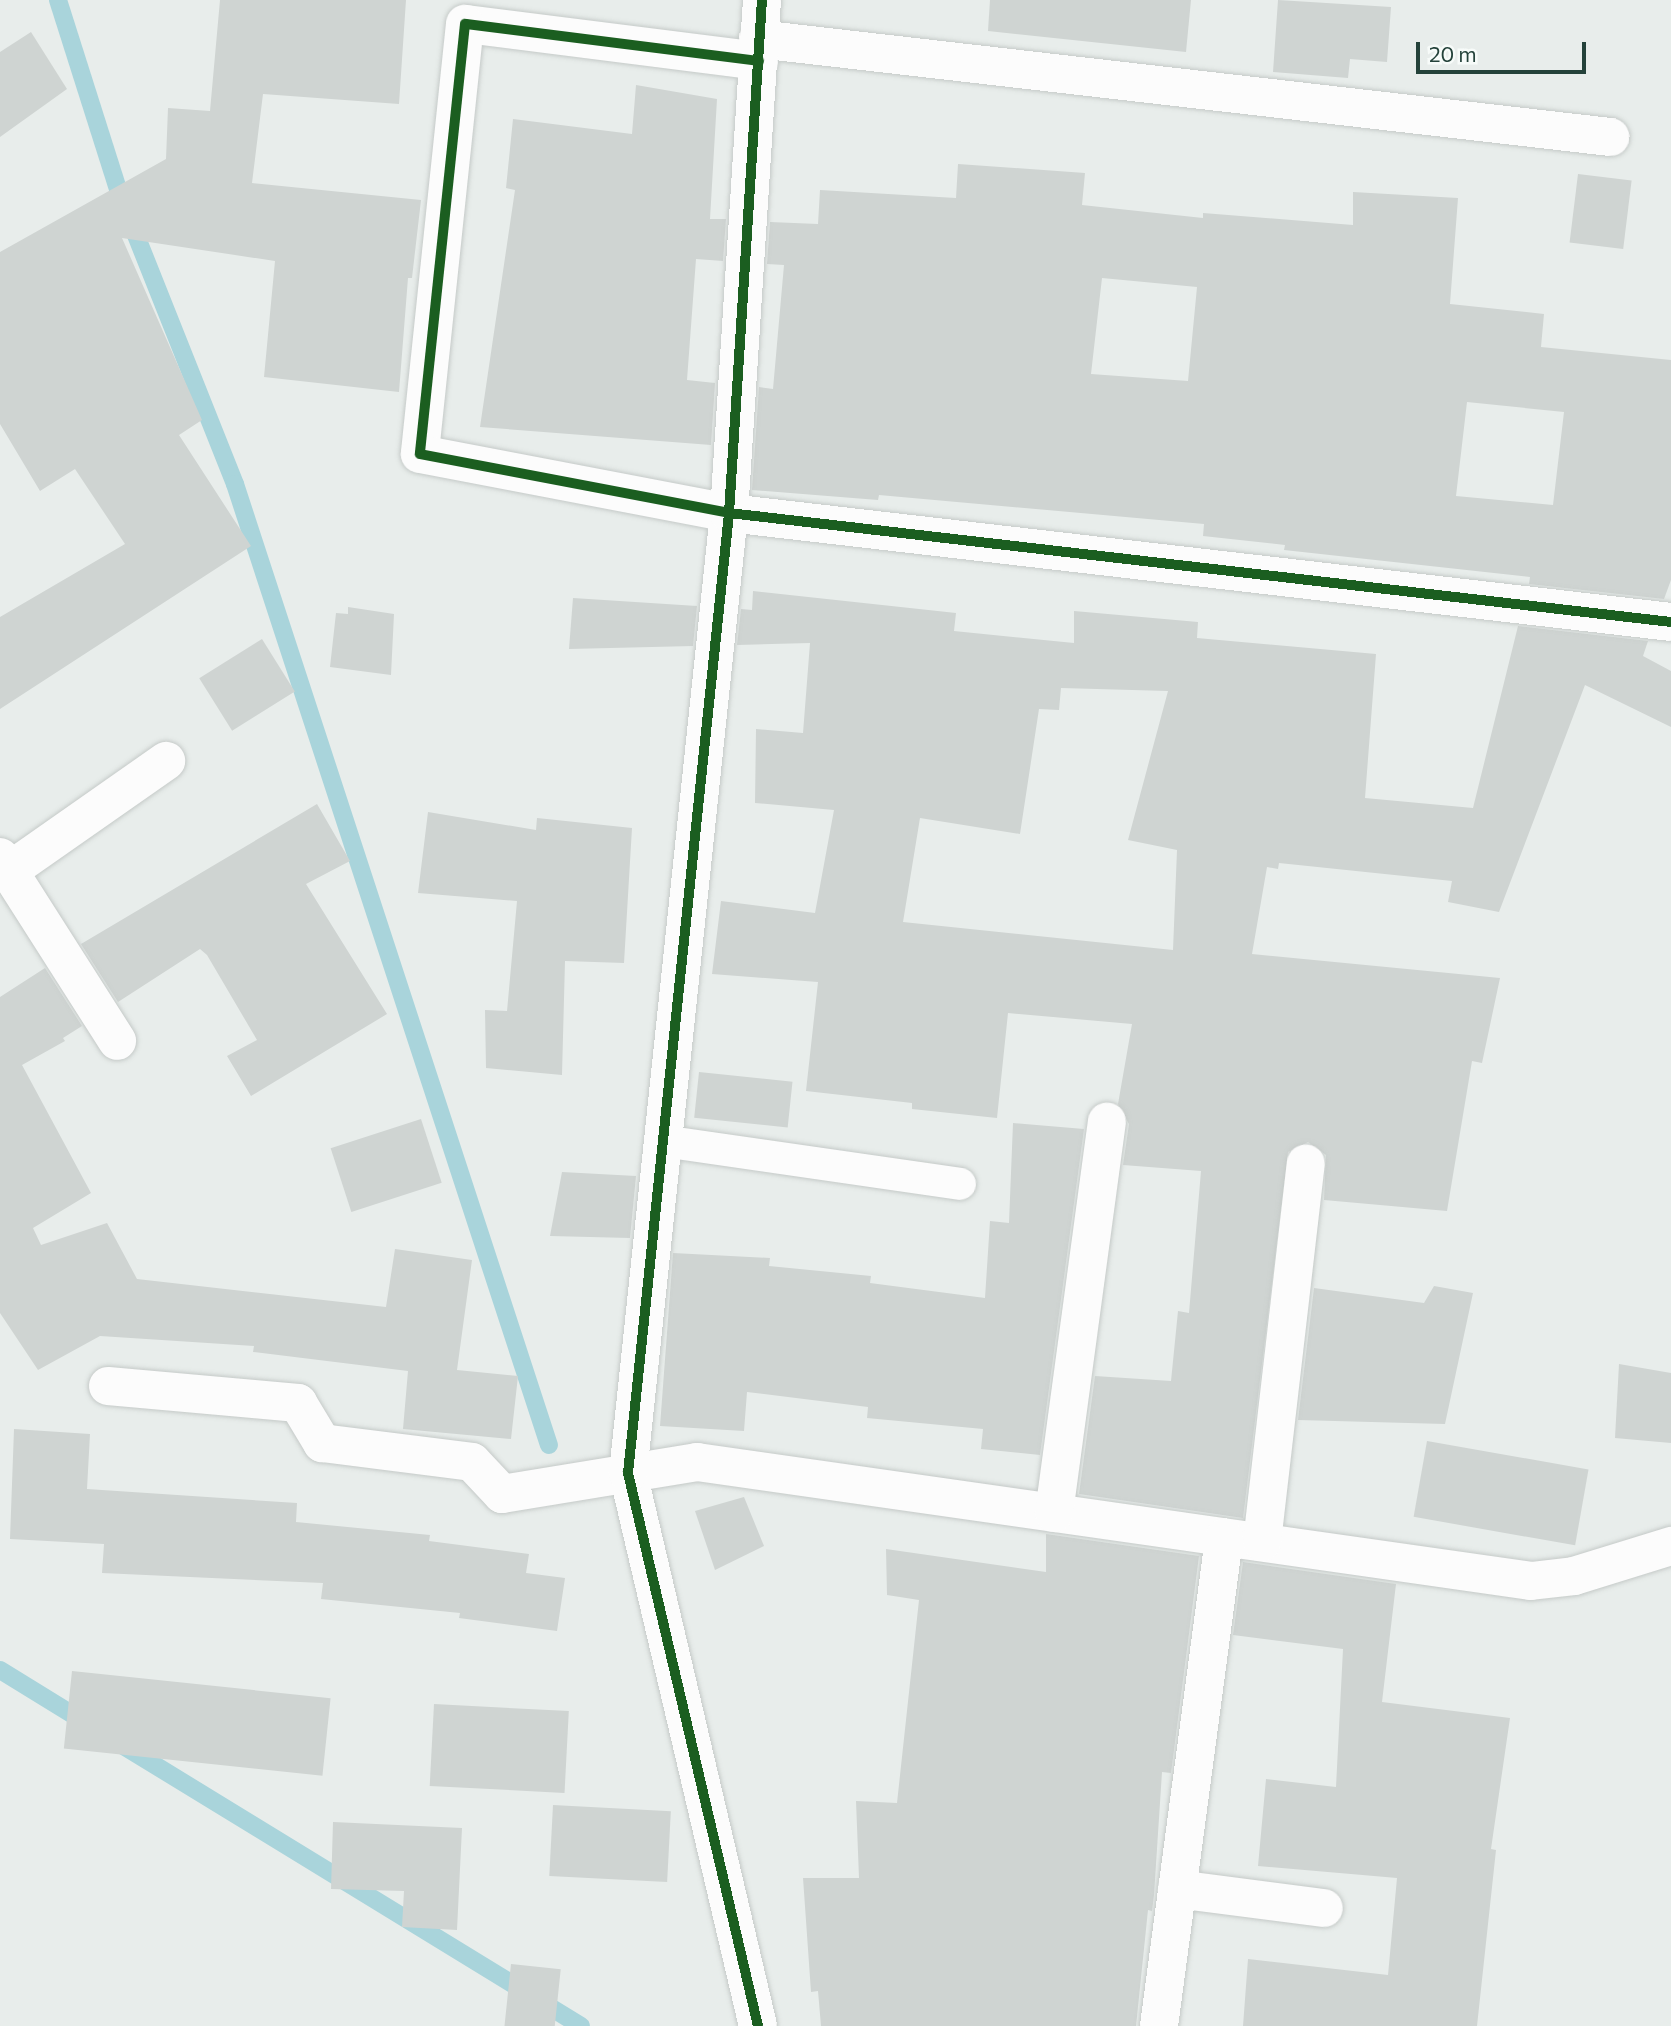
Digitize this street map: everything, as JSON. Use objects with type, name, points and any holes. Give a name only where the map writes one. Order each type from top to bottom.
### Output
[{"type":"street","points":[[758,2026],[628,1473],[729,513],[762,0]]},
{"type":"street","points":[[1610,137],[758,50],[465,24],[420,454],[729,513],[1671,622]]},
{"type":"street","points":[[117,1041],[6,876],[166,761]]},
{"type":"street","points":[[1054,1513],[1107,1122]]},
{"type":"street","points":[[1262,1542],[1306,1164]]},
{"type":"street","points":[[108,1386],[298,1403],[322,1443],[472,1462],[502,1494],[698,1462],[1531,1581],[1574,1576],[1671,1546]]},
{"type":"street","points":[[1159,2026],[1224,1537]]},
{"type":"street","points":[[1177,1889],[1324,1908]]},
{"type":"lane","points":[[663,1141],[960,1184]]},
{"type":"building","points":[[220,0],[406,0],[399,104],[263,94],[252,183],[421,200],[412,278],[408,278],[399,392],[264,377],[275,261],[122,238],[202,420],[179,435],[251,546],[0,709],[0,617],[125,544],[75,469],[40,491],[0,424],[0,252],[166,159],[168,108],[210,111]]},
{"type":"building","points":[[990,0],[1191,0],[1186,52],[988,31]]},
{"type":"building","points":[[1278,0],[1391,7],[1387,62],[1350,59],[1348,78],[1273,72]]},
{"type":"building","points":[[31,32],[67,89],[0,137],[0,52]]},
{"type":"building","points":[[636,85],[717,99],[710,219],[726,219],[723,261],[696,259],[687,380],[715,383],[711,445],[480,427],[515,190],[506,188],[513,119],[632,134]]},
{"type":"building","points":[[958,164],[1085,173],[1082,205],[1203,218],[1203,213],[1353,225],[1353,192],[1458,198],[1450,304],[1544,314],[1541,347],[1671,360],[1671,580],[1664,599],[1529,584],[1530,577],[1284,550],[1285,545],[1203,536],[1204,524],[879,495],[878,500],[752,490],[759,387],[773,389],[784,265],[767,264],[770,222],[818,224],[820,190],[956,198]],"holes":[[[1102,278],[1197,287],[1188,381],[1091,374]],[[1467,402],[1564,412],[1553,505],[1456,496]]]},
{"type":"building","points":[[1578,174],[1632,181],[1623,249],[1570,242]]},
{"type":"building","points":[[753,591],[956,613],[954,631],[1074,643],[1074,611],[1198,622],[1197,638],[1376,654],[1365,798],[1473,808],[1518,626],[1648,641],[1643,656],[1671,671],[1671,727],[1585,685],[1499,912],[1448,902],[1452,881],[1279,863],[1278,869],[1267,867],[1252,954],[1500,978],[1482,1063],[1472,1061],[1447,1211],[1324,1200],[1326,1155],[1308,1142],[1288,1152],[1243,1518],[1079,1494],[1095,1376],[1171,1381],[1178,1311],[1189,1313],[1201,1171],[1123,1165],[1129,1124],[1118,1104],[1132,1024],[1008,1013],[997,1118],[912,1109],[912,1103],[806,1091],[818,982],[712,974],[721,901],[815,913],[834,810],[755,803],[756,729],[803,733],[810,643],[737,645],[741,609],[752,610]],"holes":[[[1061,688],[1168,691],[1128,840],[1177,850],[1173,950],[903,922],[920,818],[1020,834],[1039,709],[1059,710]]]},
{"type":"building","points":[[573,598],[697,606],[693,646],[569,649]]},
{"type":"building","points":[[348,607],[394,614],[391,675],[330,667],[336,613],[348,614]]},
{"type":"building","points":[[262,639],[295,692],[232,731],[199,678]]},
{"type":"building","points":[[317,804],[350,861],[306,884],[387,1014],[251,1096],[227,1056],[257,1040],[207,955],[200,949],[118,1002],[81,944]]},
{"type":"building","points":[[428,812],[536,830],[537,818],[632,828],[624,963],[565,961],[562,1075],[486,1068],[485,1010],[507,1011],[517,901],[418,893]]},
{"type":"building","points":[[45,968],[82,1026],[63,1038],[65,1041],[22,1065],[91,1193],[33,1228],[41,1245],[107,1223],[137,1279],[386,1307],[395,1249],[472,1260],[457,1370],[518,1376],[511,1439],[403,1429],[408,1371],[253,1352],[254,1346],[100,1336],[38,1370],[0,1313],[0,997]]},
{"type":"building","points":[[699,1072],[792,1082],[788,1128],[694,1118]]},
{"type":"building","points":[[421,1119],[442,1183],[351,1212],[331,1148]]},
{"type":"building","points":[[1013,1123],[1084,1129],[1040,1455],[981,1449],[983,1429],[867,1418],[868,1407],[747,1392],[744,1431],[660,1426],[673,1253],[770,1258],[769,1266],[871,1276],[870,1283],[985,1298],[990,1221],[1009,1223]]},
{"type":"building","points":[[562,1172],[636,1176],[630,1238],[550,1236]]},
{"type":"building","points":[[1434,1286],[1473,1293],[1445,1424],[1298,1420],[1314,1288],[1424,1303]]},
{"type":"building","points":[[1619,1364],[1671,1373],[1671,1443],[1615,1438]]},
{"type":"building","points":[[14,1429],[90,1434],[87,1489],[297,1503],[296,1522],[430,1535],[429,1541],[529,1554],[526,1573],[565,1578],[557,1631],[459,1618],[460,1613],[321,1599],[323,1583],[102,1573],[104,1544],[10,1539]]},
{"type":"building","points":[[1427,1441],[1589,1469],[1575,1545],[1414,1517]]},
{"type":"building","points":[[744,1497],[764,1546],[715,1570],[695,1511]]},
{"type":"building","points":[[1046,1534],[1199,1556],[1171,1773],[1162,1772],[1154,1895],[1152,1911],[1148,1910],[1136,2026],[821,2026],[818,1991],[811,1992],[803,1878],[859,1878],[856,1801],[897,1803],[919,1600],[887,1595],[886,1549],[1046,1572]]},
{"type":"building","points":[[1243,1562],[1396,1584],[1382,1702],[1510,1718],[1491,1849],[1496,1850],[1477,2026],[1243,2026],[1248,1959],[1388,1975],[1397,1878],[1258,1866],[1266,1779],[1336,1787],[1343,1649],[1233,1635]]},
{"type":"building","points":[[72,1671],[331,1698],[322,1776],[64,1749]]},
{"type":"building","points":[[434,1704],[569,1711],[565,1793],[430,1786]]},
{"type":"building","points":[[553,1805],[671,1811],[667,1882],[549,1876]]},
{"type":"building","points":[[333,1822],[462,1828],[457,1930],[402,1927],[404,1891],[331,1889]]},
{"type":"building","points":[[511,1964],[561,1969],[555,2026],[504,2026]]},
{"type":"waterway","points":[[58,0],[120,195],[235,484],[549,1445]]},
{"type":"waterway","points":[[0,1670],[86,1723]]},
{"type":"waterway","points":[[122,1745],[581,2026]]},
{"type":"cycle path","points":[[758,2026],[628,1473],[729,513],[762,0]]},
{"type":"cycle path","points":[[759,61],[465,24],[420,454],[729,513],[1671,622]]}]
